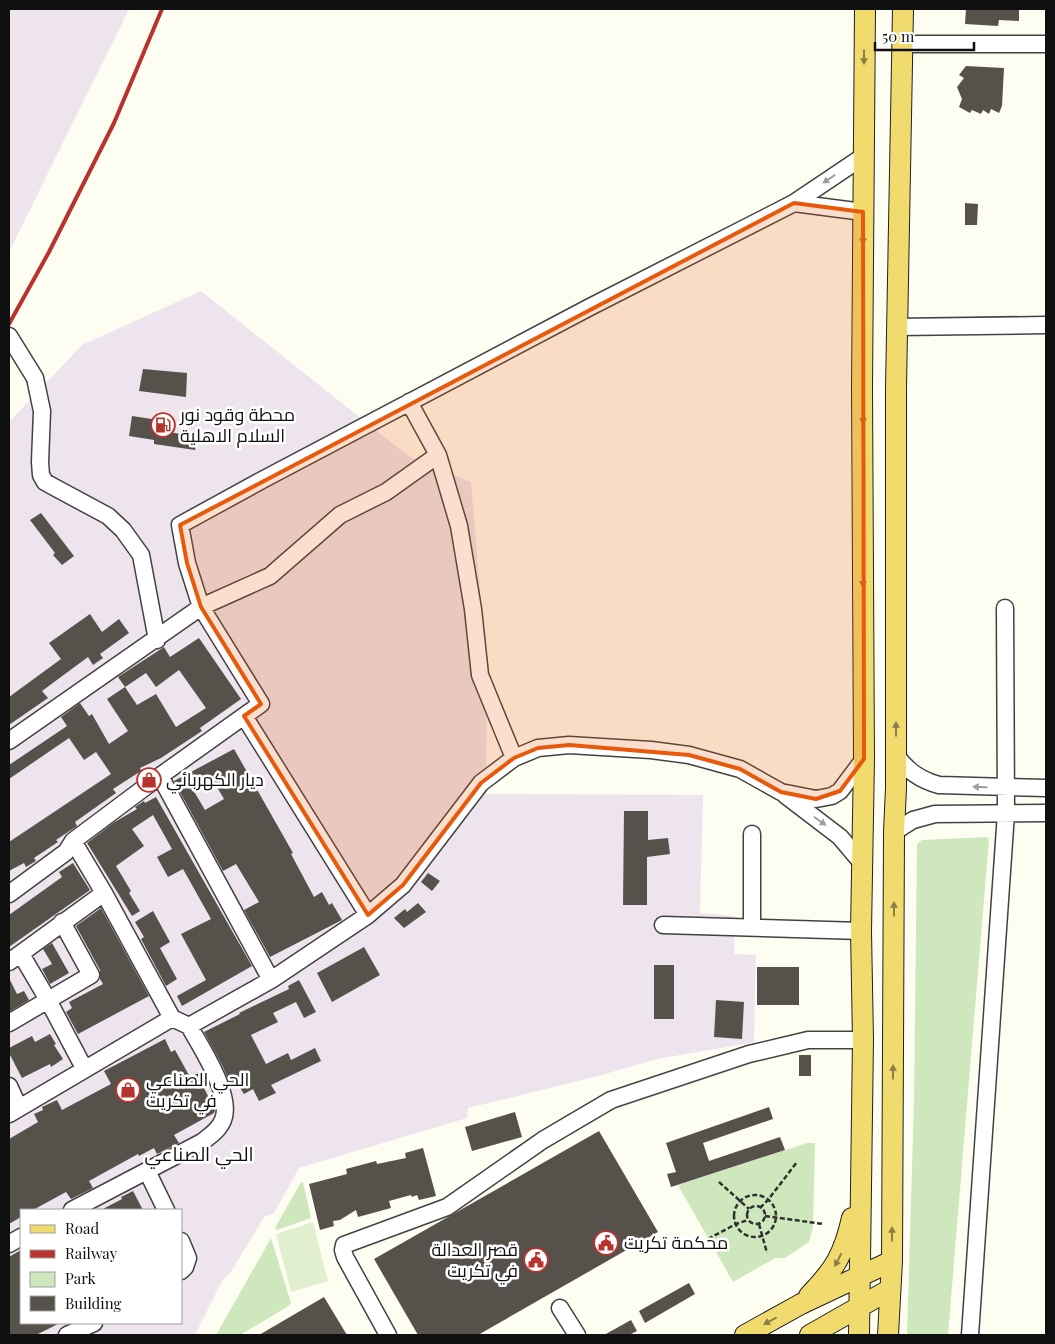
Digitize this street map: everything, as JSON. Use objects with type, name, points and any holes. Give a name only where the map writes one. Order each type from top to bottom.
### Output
[{"type":"main road","points":[[859,1335],[863,1040],[861,931],[864,759],[862,388],[865,9]]},
{"type":"main road","points":[[888,1335],[892,1261],[896,755],[896,388],[904,9]]},
{"type":"main road","points":[[862,388],[896,388]]},
{"type":"main road","points":[[801,1304],[827,1277],[838,1261],[848,1235],[860,1179]]},
{"type":"main road","points":[[745,1335],[801,1304],[892,1261]]},
{"type":"main road","points":[[810,1335],[889,1290]]},
{"type":"street","points":[[903,44],[1046,44]]},
{"type":"street","points":[[9,894],[66,852],[73,842],[160,776],[260,704],[201,608],[187,563],[180,525],[590,307],[794,203],[864,156]]},
{"type":"street","points":[[794,203],[864,212]]},
{"type":"street","points":[[897,326],[1046,325]]},
{"type":"street","points":[[9,336],[35,378],[42,411],[41,475],[45,482],[108,516],[124,530],[141,555],[157,640]]},
{"type":"street","points":[[409,402],[438,455],[458,526],[474,609],[480,674],[514,758]]},
{"type":"street","points":[[9,741],[201,608],[270,576],[340,516],[386,492],[438,455]]},
{"type":"street","points":[[970,1335],[1006,814],[1004,608]]},
{"type":"street","points":[[244,716],[368,915]]},
{"type":"street","points":[[190,1026],[271,980],[368,915],[403,885],[481,783],[514,758],[538,748],[569,744],[680,754],[716,761],[740,769],[781,792],[840,837],[862,863]]},
{"type":"street","points":[[896,755],[914,774],[930,783],[949,786],[1046,788]]},
{"type":"street","points":[[781,792],[816,799],[832,796],[845,784],[864,759]]},
{"type":"street","points":[[160,776],[271,980]]},
{"type":"street","points":[[894,832],[913,820],[935,814],[1046,813]]},
{"type":"street","points":[[752,834],[752,928]]},
{"type":"street","points":[[73,842],[104,893],[172,1018],[190,1026],[211,1066],[225,1104],[223,1120],[214,1134],[74,1209]]},
{"type":"street","points":[[84,1068],[48,1000],[15,958],[104,893]]},
{"type":"street","points":[[9,1023],[90,975],[62,922]]},
{"type":"street","points":[[663,925],[861,931]]},
{"type":"street","points":[[9,1086],[14,1111],[84,1068],[172,1018]]},
{"type":"street","points":[[388,1335],[345,1257],[342,1250],[344,1244],[447,1207],[543,1140],[611,1100],[749,1054],[808,1040],[863,1040]]},
{"type":"street","points":[[147,1171],[166,1209]]},
{"type":"street","points":[[9,1244],[20,1238]]},
{"type":"street","points":[[182,1243],[188,1258],[182,1270]]},
{"type":"street","points":[[560,1308],[577,1335]]},
{"type":"street","points":[[67,1335],[92,1324]]},
{"type":"path","points":[[760,1208],[797,1162]]},
{"type":"path","points":[[719,1182],[749,1209]]},
{"type":"path","points":[[752,1196],[759,1196],[768,1200],[774,1209],[776,1218],[772,1228],[762,1236],[748,1236],[742,1232],[736,1224],[734,1215],[740,1202],[752,1196]]},
{"type":"path","points":[[749,1209],[754,1207],[760,1208],[765,1216]]},
{"type":"path","points":[[749,1209],[748,1220],[753,1224],[759,1224],[765,1216]]},
{"type":"path","points":[[765,1216],[823,1224]]},
{"type":"path","points":[[708,1239],[736,1224],[748,1220]]},
{"type":"path","points":[[759,1224],[767,1253]]},
{"type":"highlighted area","points":[[794,203],[863,212],[864,759],[840,791],[816,799],[781,792],[740,769],[689,755],[569,745],[538,748],[514,758],[481,783],[403,885],[368,915],[244,716],[261,704],[201,607],[187,563],[180,525]]},
{"type":"shaded area","points":[[9,9],[129,9],[9,252]]},
{"type":"shaded area","points":[[201,291],[411,458],[471,482],[487,676],[486,794],[703,795],[700,913],[735,916],[734,954],[756,955],[754,1040],[756,1042],[657,1059],[598,1076],[468,1108],[467,1118],[299,1168],[274,1213],[264,1217],[231,1272],[223,1279],[195,1335],[9,1335],[9,422],[82,345]]},
{"type":"green space","points":[[987,837],[989,839],[948,1335],[907,1335],[914,1101],[917,844],[922,840]]},
{"type":"green space","points":[[807,1143],[815,1143],[813,1227],[809,1242],[785,1258],[775,1258],[733,1282],[678,1185]]},
{"type":"green space","points":[[301,1182],[303,1182],[311,1218],[277,1230],[275,1228]]},
{"type":"green space","points":[[313,1222],[328,1281],[291,1292],[276,1234]]},
{"type":"green space","points":[[271,1238],[291,1303],[240,1335],[216,1335]]},
{"type":"building","points":[[966,9],[1019,9],[1019,21],[999,20],[998,26],[965,24]]},
{"type":"building","points":[[966,66],[1004,68],[1002,106],[999,113],[991,109],[989,114],[983,110],[981,114],[972,110],[970,113],[959,107],[962,99],[957,87],[964,78],[959,75]]},
{"type":"building","points":[[965,203],[978,204],[977,225],[965,225]]},
{"type":"building","points":[[143,369],[187,373],[186,397],[139,391]]},
{"type":"building","points":[[132,416],[165,421],[163,431],[198,437],[195,450],[154,444],[154,440],[129,436]]},
{"type":"building","points":[[41,513],[74,556],[62,565],[53,555],[55,553],[30,520]]},
{"type":"building","points":[[90,614],[102,632],[119,619],[129,633],[100,654],[103,658],[93,665],[88,657],[42,691],[48,698],[9,725],[9,697],[61,659],[49,643]]},
{"type":"building","points":[[199,638],[241,699],[200,728],[202,731],[161,758],[140,768],[141,771],[113,789],[116,793],[75,822],[77,826],[34,858],[36,861],[26,867],[24,863],[9,871],[9,842],[111,774],[96,752],[84,760],[69,738],[9,779],[9,765],[67,726],[61,717],[80,703],[89,716],[92,714],[109,744],[128,731],[107,699],[125,687],[118,677],[164,647],[170,657]],"holes":[[[179,670],[206,708],[176,727],[156,694],[137,705],[125,687],[146,673],[156,687]]]},
{"type":"building","points":[[234,749],[293,853],[291,854],[314,897],[322,892],[329,905],[332,903],[342,920],[270,957],[244,910],[259,902],[236,864],[223,871],[174,781]],"holes":[[[211,777],[224,799],[205,810],[192,788]]]},
{"type":"building","points":[[156,797],[252,966],[182,1006],[177,996],[206,980],[181,934],[211,919],[183,869],[168,877],[157,857],[172,849],[153,815],[132,829],[144,846],[116,866],[140,911],[132,916],[87,843],[113,823],[137,809],[135,807],[144,801],[145,803]]},
{"type":"building","points":[[624,811],[648,811],[648,840],[668,838],[670,854],[647,857],[647,905],[623,905]]},
{"type":"building","points":[[73,863],[90,890],[9,947],[9,915],[62,877],[59,872]]},
{"type":"building","points":[[428,873],[440,881],[432,891],[421,882]]},
{"type":"building","points":[[418,903],[426,912],[404,928],[394,918],[405,909],[407,912]]},
{"type":"building","points":[[101,908],[149,996],[78,1034],[66,1012],[72,1008],[69,1002],[103,984],[100,979],[100,970],[76,926]]},
{"type":"building","points":[[153,911],[170,942],[160,948],[177,979],[166,986],[141,939],[144,937],[135,922]]},
{"type":"building","points":[[52,943],[69,973],[50,984],[42,969],[52,964],[43,949]]},
{"type":"building","points":[[364,947],[380,975],[332,1002],[317,973]]},
{"type":"building","points":[[654,965],[674,965],[674,1019],[654,1019]]},
{"type":"building","points":[[757,967],[799,967],[799,1005],[757,1005]]},
{"type":"building","points":[[9,978],[17,994],[24,991],[29,1000],[9,1012]]},
{"type":"building","points":[[299,980],[316,1012],[304,1018],[296,1002],[273,1013],[278,1022],[251,1035],[266,1064],[288,1053],[291,1060],[315,1048],[321,1061],[271,1085],[276,1093],[259,1101],[253,1089],[244,1094],[238,1085],[231,1088],[223,1067],[204,1032],[289,989],[288,986]]},
{"type":"building","points":[[716,1000],[744,1002],[742,1039],[714,1037]]},
{"type":"building","points":[[50,1034],[56,1044],[54,1045],[63,1059],[51,1067],[50,1064],[22,1078],[9,1053],[9,1048],[32,1036],[35,1042]]},
{"type":"building","points":[[165,1039],[171,1052],[175,1050],[190,1077],[203,1071],[208,1084],[203,1086],[215,1110],[214,1113],[174,1135],[179,1143],[157,1154],[154,1148],[139,1156],[138,1154],[89,1181],[93,1188],[71,1199],[66,1192],[35,1209],[20,1209],[20,1218],[9,1224],[9,1139],[38,1122],[34,1114],[43,1110],[42,1107],[57,1100],[62,1110],[111,1084],[104,1071]]},
{"type":"building","points":[[799,1055],[811,1055],[811,1076],[799,1076]]},
{"type":"building","points":[[769,1107],[773,1119],[703,1143],[709,1161],[780,1137],[785,1150],[671,1187],[667,1174],[676,1172],[666,1143]]},
{"type":"building","points":[[515,1112],[522,1137],[472,1151],[465,1127]]},
{"type":"building","points":[[599,1131],[658,1232],[478,1335],[418,1335],[374,1259]]},
{"type":"building","points":[[423,1148],[436,1196],[419,1200],[417,1195],[412,1197],[411,1195],[389,1201],[391,1208],[358,1217],[356,1210],[340,1220],[333,1221],[334,1226],[320,1230],[309,1184],[347,1174],[346,1169],[376,1161],[377,1164],[406,1158],[405,1153]]},
{"type":"building","points":[[133,1191],[142,1209],[103,1209],[122,1199],[121,1197]]},
{"type":"building","points":[[20,1251],[20,1324],[58,1324],[36,1335],[9,1335],[9,1257]]},
{"type":"building","points":[[689,1283],[695,1294],[645,1323],[639,1311]]},
{"type":"building","points":[[324,1297],[347,1335],[259,1335]]},
{"type":"building","points":[[631,1320],[637,1331],[629,1335],[604,1335]]},
{"type":"railway","points":[[9,324],[49,252],[114,123],[162,9]]},
{"type":"place","name":"محطة وقود نور السلام الاهلية","points":[[163,425]]},
{"type":"place","name":"ديار الكهربائي","points":[[149,780]]},
{"type":"place","name":"الحي الصناعي في تكريت","points":[[128,1090]]},
{"type":"place","name":"محكمة تكريت","points":[[606,1243]]},
{"type":"place","name":"قصر العدالة في تكريت","points":[[536,1260]]},
{"type":"district","name":"الحي الصناعي","points":[[199,1154]]}]
